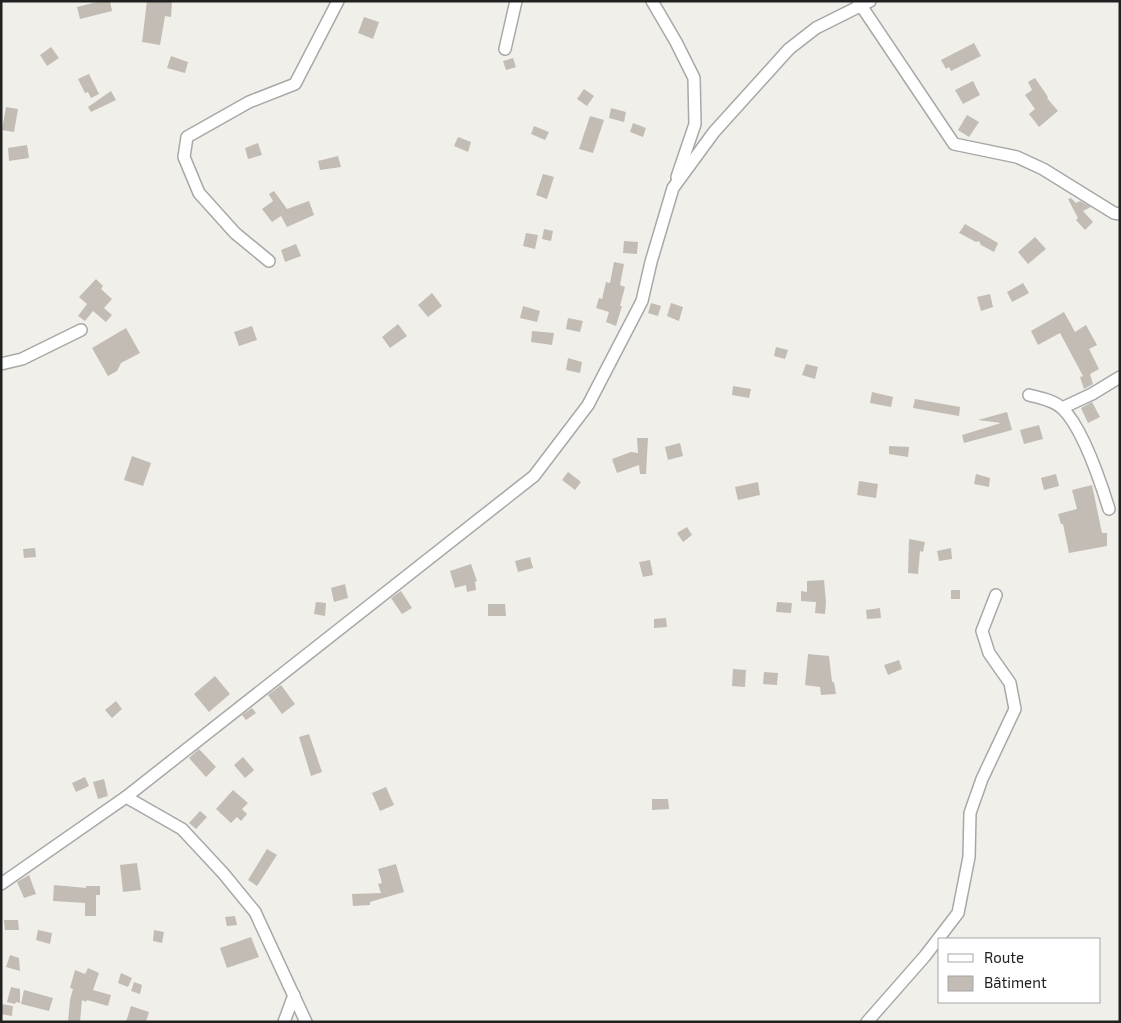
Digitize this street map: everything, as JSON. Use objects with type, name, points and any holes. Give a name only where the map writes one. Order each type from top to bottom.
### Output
[{"type":"street","points":[[269,261],[235,233],[199,193],[184,157],[188,137],[249,102],[295,84],[338,1]]},
{"type":"street","points":[[504,49],[516,1]]},
{"type":"street","points":[[1,884],[126,797],[534,476],[588,405],[642,300],[651,262],[695,124],[694,78],[652,1]]},
{"type":"street","points":[[674,188],[714,132],[789,49],[816,28],[863,3],[954,144],[1017,157],[1044,169],[1117,214],[1120,225]]},
{"type":"street","points":[[1,364],[22,359],[81,330]]},
{"type":"street","points":[[1062,408],[1092,394],[1120,377]]},
{"type":"street","points":[[1030,396],[1045,399],[1062,408],[1071,419],[1098,472],[1110,509]]},
{"type":"street","points":[[939,938],[958,913],[969,857],[970,813],[986,770],[1015,709],[1010,683],[989,653],[982,631],[996,595]]},
{"type":"street","points":[[126,797],[182,829],[255,912],[306,1022]]},
{"type":"street","points":[[867,1022],[938,939]]},
{"type":"street","points":[[284,1022],[294,995]]},
{"type":"building","points":[[101,1],[110,1],[112,11],[80,19],[77,7]]},
{"type":"building","points":[[147,1],[172,2],[171,17],[165,16],[160,45],[142,42]]},
{"type":"building","points":[[364,17],[379,22],[373,39],[358,33]]},
{"type":"building","points":[[974,43],[981,56],[951,71],[949,67],[946,69],[941,60]]},
{"type":"building","points":[[51,47],[59,58],[47,66],[40,55]]},
{"type":"building","points":[[171,56],[188,62],[185,73],[167,68]]},
{"type":"building","points":[[513,58],[516,67],[506,70],[503,61]]},
{"type":"building","points":[[89,74],[99,94],[91,98],[88,92],[85,93],[78,79]]},
{"type":"building","points":[[1035,78],[1047,98],[1058,111],[1039,127],[1029,114],[1035,109],[1025,95],[1032,90],[1028,82]]},
{"type":"building","points":[[973,81],[980,95],[963,104],[955,90]]},
{"type":"building","points":[[584,89],[594,96],[587,106],[577,99]]},
{"type":"building","points":[[111,91],[116,100],[91,112],[88,107]]},
{"type":"building","points":[[6,107],[18,109],[14,132],[2,130]]},
{"type":"building","points":[[611,108],[626,112],[624,122],[609,118]]},
{"type":"building","points":[[967,115],[979,122],[969,137],[958,130]]},
{"type":"building","points":[[590,116],[604,120],[593,153],[579,149]]},
{"type":"building","points":[[633,123],[646,128],[643,137],[630,132]]},
{"type":"building","points":[[534,126],[549,132],[545,140],[531,134]]},
{"type":"building","points":[[458,137],[471,142],[468,152],[454,146]]},
{"type":"building","points":[[258,143],[262,155],[248,159],[245,148]]},
{"type":"building","points":[[27,145],[29,158],[9,161],[8,148]]},
{"type":"building","points":[[338,156],[341,167],[320,170],[318,161]]},
{"type":"building","points":[[543,174],[554,177],[547,199],[536,195]]},
{"type":"building","points":[[274,191],[287,209],[309,201],[314,215],[287,227],[281,216],[272,222],[262,209],[273,201],[269,194]]},
{"type":"building","points":[[1071,198],[1076,203],[1080,201],[1091,207],[1083,211],[1093,222],[1085,230],[1076,220],[1078,218],[1068,199]]},
{"type":"building","points":[[965,224],[998,243],[994,252],[981,245],[979,241],[976,242],[959,233]]},
{"type":"building","points":[[544,229],[553,231],[551,241],[542,239]]},
{"type":"building","points":[[526,233],[538,235],[535,249],[523,246]]},
{"type":"building","points":[[1035,237],[1046,249],[1028,264],[1018,252]]},
{"type":"building","points":[[624,241],[638,242],[637,254],[623,253]]},
{"type":"building","points":[[296,244],[301,256],[285,262],[281,250]]},
{"type":"building","points":[[614,262],[624,264],[620,285],[625,287],[616,326],[606,322],[609,312],[596,308],[599,298],[602,299],[606,282],[610,283]]},
{"type":"building","points":[[96,279],[103,286],[101,289],[112,299],[104,308],[112,315],[106,322],[93,311],[85,321],[78,316],[87,304],[79,297]]},
{"type":"building","points":[[1023,283],[1029,293],[1012,302],[1007,292]]},
{"type":"building","points":[[432,293],[442,306],[428,317],[418,305]]},
{"type":"building","points":[[990,294],[993,307],[981,311],[977,297]]},
{"type":"building","points":[[651,303],[661,306],[658,316],[648,313]]},
{"type":"building","points":[[671,303],[683,307],[679,321],[667,316]]},
{"type":"building","points":[[523,306],[540,311],[537,322],[520,318]]},
{"type":"building","points":[[1064,312],[1075,332],[1086,325],[1097,345],[1089,349],[1099,369],[1090,374],[1093,384],[1084,389],[1080,377],[1083,376],[1060,333],[1038,345],[1031,331]]},
{"type":"building","points":[[568,318],[583,321],[580,332],[566,329]]},
{"type":"building","points":[[398,324],[407,336],[390,348],[382,337]]},
{"type":"building","points":[[252,326],[257,340],[239,346],[234,332]]},
{"type":"building","points":[[126,328],[140,353],[121,363],[117,371],[108,376],[92,348]]},
{"type":"building","points":[[532,331],[554,333],[552,345],[531,342]]},
{"type":"building","points":[[776,347],[788,350],[785,359],[774,356]]},
{"type":"building","points":[[568,358],[582,362],[580,373],[566,370]]},
{"type":"building","points":[[806,364],[818,367],[815,379],[802,375]]},
{"type":"building","points":[[733,386],[751,389],[749,398],[732,395]]},
{"type":"building","points":[[872,392],[893,397],[891,407],[870,403]]},
{"type":"building","points":[[915,399],[960,407],[959,416],[913,408]]},
{"type":"building","points":[[1092,402],[1100,417],[1088,423],[1081,408]]},
{"type":"building","points":[[1007,412],[1012,430],[964,443],[962,435],[1001,423],[978,420]]},
{"type":"building","points":[[1039,425],[1043,439],[1024,444],[1020,430]]},
{"type":"building","points":[[637,438],[648,438],[646,474],[640,474],[639,465],[617,473],[612,459],[631,452],[638,453]]},
{"type":"building","points":[[680,443],[683,456],[668,460],[665,447]]},
{"type":"building","points":[[889,446],[909,447],[908,457],[889,454]]},
{"type":"building","points":[[132,456],[151,463],[143,486],[124,480]]},
{"type":"building","points":[[568,472],[581,482],[575,490],[562,480]]},
{"type":"building","points":[[976,474],[990,478],[989,487],[974,484]]},
{"type":"building","points":[[1056,474],[1059,486],[1044,490],[1041,478]]},
{"type":"building","points":[[859,481],[878,484],[876,498],[857,495]]},
{"type":"building","points":[[758,482],[760,495],[738,500],[735,487]]},
{"type":"building","points":[[1092,485],[1102,533],[1107,533],[1107,546],[1069,553],[1063,524],[1061,524],[1058,514],[1077,509],[1072,490]]},
{"type":"building","points":[[687,527],[692,535],[683,542],[677,533]]},
{"type":"building","points":[[909,539],[925,542],[923,552],[920,551],[918,574],[908,573]]},
{"type":"building","points":[[35,548],[36,557],[24,558],[23,549]]},
{"type":"building","points":[[951,548],[952,559],[939,561],[937,551]]},
{"type":"building","points":[[530,557],[533,568],[518,572],[515,561]]},
{"type":"building","points":[[650,560],[653,575],[643,577],[639,562]]},
{"type":"building","points":[[471,564],[477,581],[475,582],[476,590],[467,592],[466,585],[455,588],[450,571]]},
{"type":"building","points":[[824,580],[825,614],[815,613],[816,602],[801,601],[801,591],[807,592],[807,581]]},
{"type":"building","points":[[345,584],[348,598],[334,602],[331,588]]},
{"type":"building","points":[[951,590],[960,590],[960,599],[951,599]]},
{"type":"building","points":[[401,591],[412,608],[402,614],[391,598]]},
{"type":"building","points":[[316,602],[326,603],[325,616],[314,614]]},
{"type":"building","points":[[777,602],[792,603],[791,613],[776,612]]},
{"type":"building","points":[[488,604],[505,604],[506,616],[488,616]]},
{"type":"building","points":[[880,608],[881,618],[867,619],[866,610]]},
{"type":"building","points":[[666,618],[667,627],[654,628],[654,619]]},
{"type":"building","points":[[808,654],[829,656],[832,682],[834,682],[836,694],[821,695],[820,687],[805,685]]},
{"type":"building","points":[[899,660],[902,669],[888,675],[884,665]]},
{"type":"building","points":[[733,669],[746,670],[745,687],[732,686]]},
{"type":"building","points":[[764,672],[778,673],[777,685],[763,684]]},
{"type":"building","points":[[215,676],[230,694],[209,712],[194,694]]},
{"type":"building","points":[[281,685],[295,704],[282,714],[268,695]]},
{"type":"building","points":[[116,701],[122,709],[112,718],[105,710]]},
{"type":"building","points":[[252,708],[256,713],[246,720],[242,715]]},
{"type":"building","points":[[309,734],[322,772],[311,776],[299,737]]},
{"type":"building","points":[[199,749],[216,767],[206,777],[189,758]]},
{"type":"building","points":[[243,757],[254,770],[245,778],[234,765]]},
{"type":"building","points":[[85,777],[89,786],[76,792],[72,783]]},
{"type":"building","points":[[104,779],[108,796],[98,799],[93,782]]},
{"type":"building","points":[[386,787],[394,805],[380,811],[372,793]]},
{"type":"building","points":[[233,790],[248,803],[242,809],[247,814],[241,821],[237,817],[231,823],[216,809]]},
{"type":"building","points":[[652,799],[668,799],[669,809],[652,810]]},
{"type":"building","points":[[200,811],[207,817],[196,829],[189,823]]},
{"type":"building","points":[[267,849],[277,855],[257,886],[248,880]]},
{"type":"building","points":[[137,863],[141,890],[123,892],[120,865]]},
{"type":"building","points":[[396,864],[404,892],[370,902],[370,905],[353,906],[352,894],[381,893],[378,884],[382,883],[378,869]]},
{"type":"building","points":[[29,875],[36,894],[24,898],[17,882]]},
{"type":"building","points":[[54,885],[86,888],[86,886],[100,886],[100,895],[96,895],[96,916],[85,916],[85,903],[53,901]]},
{"type":"building","points":[[235,916],[237,925],[227,926],[225,917]]},
{"type":"building","points":[[4,920],[18,920],[19,930],[5,930]]},
{"type":"building","points":[[38,930],[52,933],[50,944],[36,940]]},
{"type":"building","points":[[154,930],[164,932],[162,943],[153,941]]},
{"type":"building","points":[[251,937],[259,957],[227,968],[220,948]]},
{"type":"building","points":[[10,955],[19,958],[20,971],[6,967]]},
{"type":"building","points":[[88,968],[99,973],[93,990],[111,995],[108,1006],[82,1000],[80,1022],[68,1022],[73,989],[70,988],[75,970],[85,974]]},
{"type":"building","points":[[121,973],[132,978],[128,987],[118,983]]},
{"type":"building","points":[[134,982],[142,985],[140,994],[131,991]]},
{"type":"building","points":[[11,987],[20,989],[20,1003],[7,1002]]},
{"type":"building","points":[[24,990],[53,998],[49,1011],[21,1004]]},
{"type":"building","points":[[1,1004],[13,1006],[12,1016],[1,1014]]},
{"type":"building","points":[[131,1006],[149,1012],[146,1022],[126,1022]]}]
